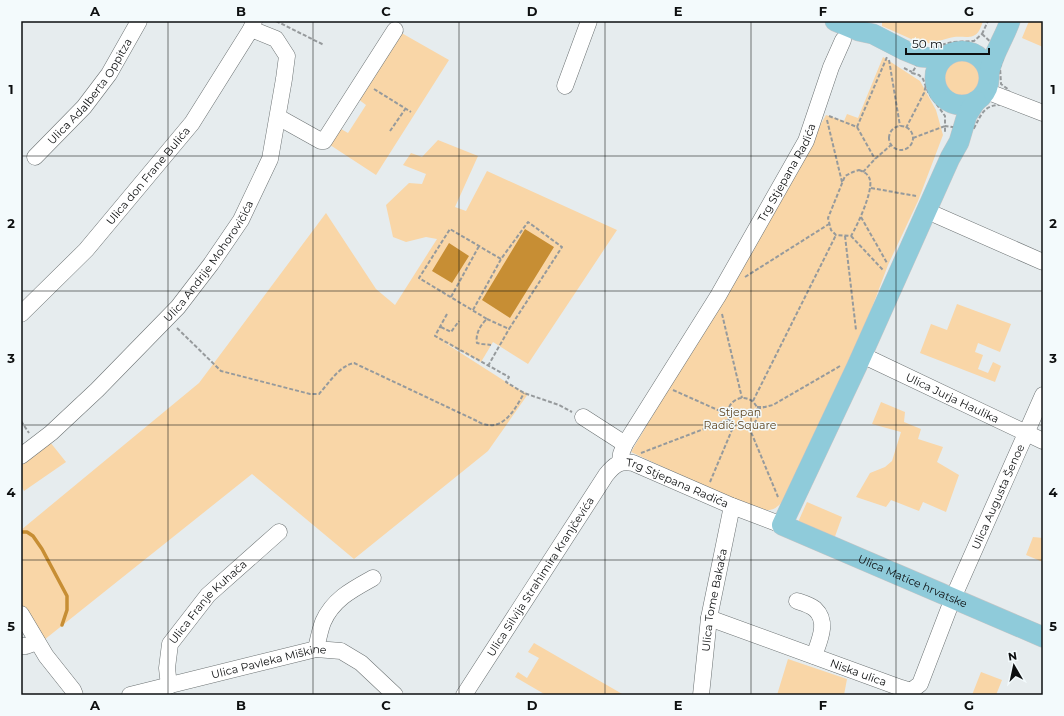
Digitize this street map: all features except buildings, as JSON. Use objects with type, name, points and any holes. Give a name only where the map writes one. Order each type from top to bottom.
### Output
[{"type":"main road","points":[[834,21],[855,31],[873,34],[904,50],[919,61],[930,84],[941,96],[954,104],[969,104],[984,89],[986,66],[976,54],[968,51]]},
{"type":"main road","points":[[930,84],[940,61],[946,56],[960,50],[978,50],[990,42],[1009,21]]},
{"type":"main road","points":[[954,127],[967,115],[984,89],[991,63],[990,42]]},
{"type":"main road","points":[[919,61],[946,56]]},
{"type":"main road","points":[[785,519],[927,212],[950,158],[954,127],[947,101]]},
{"type":"main road","name":"Ulica Matice hrvatske","points":[[785,519],[952,598],[1043,637]]},
{"type":"street","name":"Ulica Adalberta Oppitza","points":[[35,157],[84,107],[109,74],[139,21]]},
{"type":"street","points":[[565,86],[589,21]]},
{"type":"street","name":"Ulica Andrije Mohorovičića","points":[[21,456],[51,433],[97,390],[167,319],[201,277],[241,220],[270,159],[287,56],[276,39],[252,25]]},
{"type":"street","name":"Ulica don Frane Bulića","points":[[21,314],[86,250],[192,123],[252,25]]},
{"type":"street","points":[[278,117],[321,141],[324,141],[395,30]]},
{"type":"street","name":"Trg Stjepana Radića","points":[[785,519],[732,506],[627,462],[621,454],[625,444],[718,296],[806,141],[831,67],[855,31]]},
{"type":"street","points":[[984,89],[1043,113]]},
{"type":"street","points":[[927,212],[1043,262]]},
{"type":"street","name":"Ulica Jurja Haulika","points":[[861,356],[1043,441]]},
{"type":"street","name":"Ulica Augusta Šenoe","points":[[952,598],[1043,395]]},
{"type":"street","points":[[583,417],[625,444]]},
{"type":"street","name":"Ulica Silvija Strahimira Kranjčevića","points":[[464,695],[606,475],[613,466],[627,462]]},
{"type":"street","name":"Ulica Tome Bakača","points":[[701,695],[709,618],[732,506]]},
{"type":"street","name":"Ulica Franje Kuhača","points":[[169,686],[167,668],[170,644],[208,595],[279,532]]},
{"type":"street","points":[[316,649],[323,622],[331,607],[344,594],[373,578]]},
{"type":"street","name":"Niska ulica","points":[[709,618],[911,691],[920,684],[952,598]]},
{"type":"street","points":[[797,601],[814,608],[821,616],[822,632],[814,656]]},
{"type":"street","points":[[21,614],[46,656],[73,690],[75,695]]},
{"type":"street","points":[[21,646],[26,646],[37,642]]},
{"type":"street","name":"Ulica Pavleka Miškine","points":[[130,695],[316,649],[341,651],[361,663],[395,695]]},
{"type":"path","points":[[276,21],[324,44]]},
{"type":"path","points":[[988,21],[990,42]]},
{"type":"path","points":[[913,138],[954,127],[973,130],[986,108],[994,105],[1004,105],[1009,90],[1001,84],[1000,67],[1005,53],[990,42],[974,41],[952,42],[926,49],[912,73],[919,75],[930,84]]},
{"type":"path","points":[[857,127],[888,58],[900,126]]},
{"type":"path","points":[[930,84],[928,92],[954,127]]},
{"type":"path","points":[[906,128],[930,84]]},
{"type":"path","points":[[370,86],[411,112]]},
{"type":"path","points":[[390,131],[406,108]]},
{"type":"path","points":[[842,183],[826,115],[857,127],[875,159]]},
{"type":"path","points":[[900,126],[911,132],[913,138],[910,145],[904,150],[897,149],[891,145],[889,137],[890,133],[896,127],[900,126]]},
{"type":"path","points":[[863,172],[891,145]]},
{"type":"path","points":[[851,236],[861,217],[871,188],[870,180],[866,173],[860,170],[845,176],[828,218],[829,224],[831,230],[836,235],[851,236],[883,270]]},
{"type":"path","points":[[861,217],[888,265]]},
{"type":"path","points":[[473,310],[501,259],[528,222],[562,246],[488,366]]},
{"type":"path","points":[[739,280],[829,224]]},
{"type":"path","points":[[501,259],[450,229],[418,278],[487,319],[509,330]]},
{"type":"path","points":[[753,401],[836,235]]},
{"type":"path","points":[[757,408],[773,405],[837,368],[850,364],[861,356],[857,338],[845,236]]},
{"type":"path","points":[[451,297],[479,246]]},
{"type":"path","points":[[718,296],[742,398]]},
{"type":"path","points":[[447,314],[435,336],[508,377],[506,382],[524,393],[559,405],[583,417]]},
{"type":"path","points":[[167,319],[221,371],[310,394],[319,394],[340,370],[354,363],[477,421],[490,425],[500,423],[511,414],[524,393]]},
{"type":"path","points":[[487,319],[483,322],[476,337],[477,342],[491,345]]},
{"type":"path","points":[[441,327],[451,332],[459,321]]},
{"type":"path","points":[[663,385],[729,415]]},
{"type":"path","points":[[742,398],[753,401],[757,408],[758,416],[749,427],[739,427],[734,424],[729,415],[730,406],[737,399],[742,398]]},
{"type":"path","points":[[627,462],[642,452],[730,419]]},
{"type":"path","points":[[705,494],[734,424]]},
{"type":"path","points":[[749,427],[780,502],[785,519]]},
{"type":"green space","points":[[882,21],[983,21],[981,28],[973,36],[954,37],[933,43],[920,43],[882,26]]},
{"type":"green space","points":[[1029,21],[1043,21],[1043,47],[1022,38]]},
{"type":"green space","points":[[398,31],[449,60],[376,175],[324,141],[334,125],[348,133],[366,105],[358,99]]},
{"type":"green space","name":"Stjepan Radić Square","points":[[883,57],[920,81],[936,110],[943,135],[918,201],[888,265],[862,334],[785,498],[774,509],[759,509],[706,487],[631,452],[727,289],[826,115],[844,121],[847,114],[858,118]]},
{"type":"green space","points":[[962,58],[976,64],[982,78],[976,92],[962,98],[948,92],[942,78],[948,64]]},
{"type":"green space","points":[[438,140],[478,156],[455,207],[466,211],[487,171],[617,230],[528,364],[493,342],[481,362],[442,341],[514,387],[528,394],[488,451],[354,559],[252,474],[44,640],[21,604],[21,530],[199,383],[326,213],[376,289],[395,305],[437,239],[426,237],[406,242],[393,237],[386,205],[409,183],[422,184],[426,174],[403,165],[411,153],[422,157]]},
{"type":"green space","points":[[957,304],[1011,324],[1000,352],[978,343],[975,352],[983,355],[978,369],[988,373],[993,362],[1001,366],[995,382],[920,353],[931,324],[947,330]]},
{"type":"green space","points":[[881,402],[905,412],[904,422],[921,429],[918,439],[943,447],[937,462],[959,475],[946,512],[923,502],[919,511],[891,500],[886,507],[856,497],[870,473],[885,467],[892,461],[901,432],[872,424]]},
{"type":"green space","points":[[46,437],[66,462],[24,491],[21,485],[21,456]]},
{"type":"green space","points":[[807,502],[842,517],[833,542],[794,531]]},
{"type":"green space","points":[[1033,537],[1043,538],[1043,562],[1026,555]]},
{"type":"green space","points":[[534,643],[624,695],[546,695],[515,677],[518,672],[527,678],[539,658],[528,652]]},
{"type":"green space","points":[[788,659],[847,679],[844,695],[777,695]]},
{"type":"green space","points":[[981,672],[1002,680],[996,695],[972,695]]},
{"type":"shaded area","points":[[525,229],[554,247],[510,318],[482,300]]},
{"type":"shaded area","points":[[449,243],[469,256],[452,283],[432,271]]},
{"type":"waterway","points":[[21,532],[27,532],[33,536],[42,549],[67,596],[67,610],[62,625]]}]
